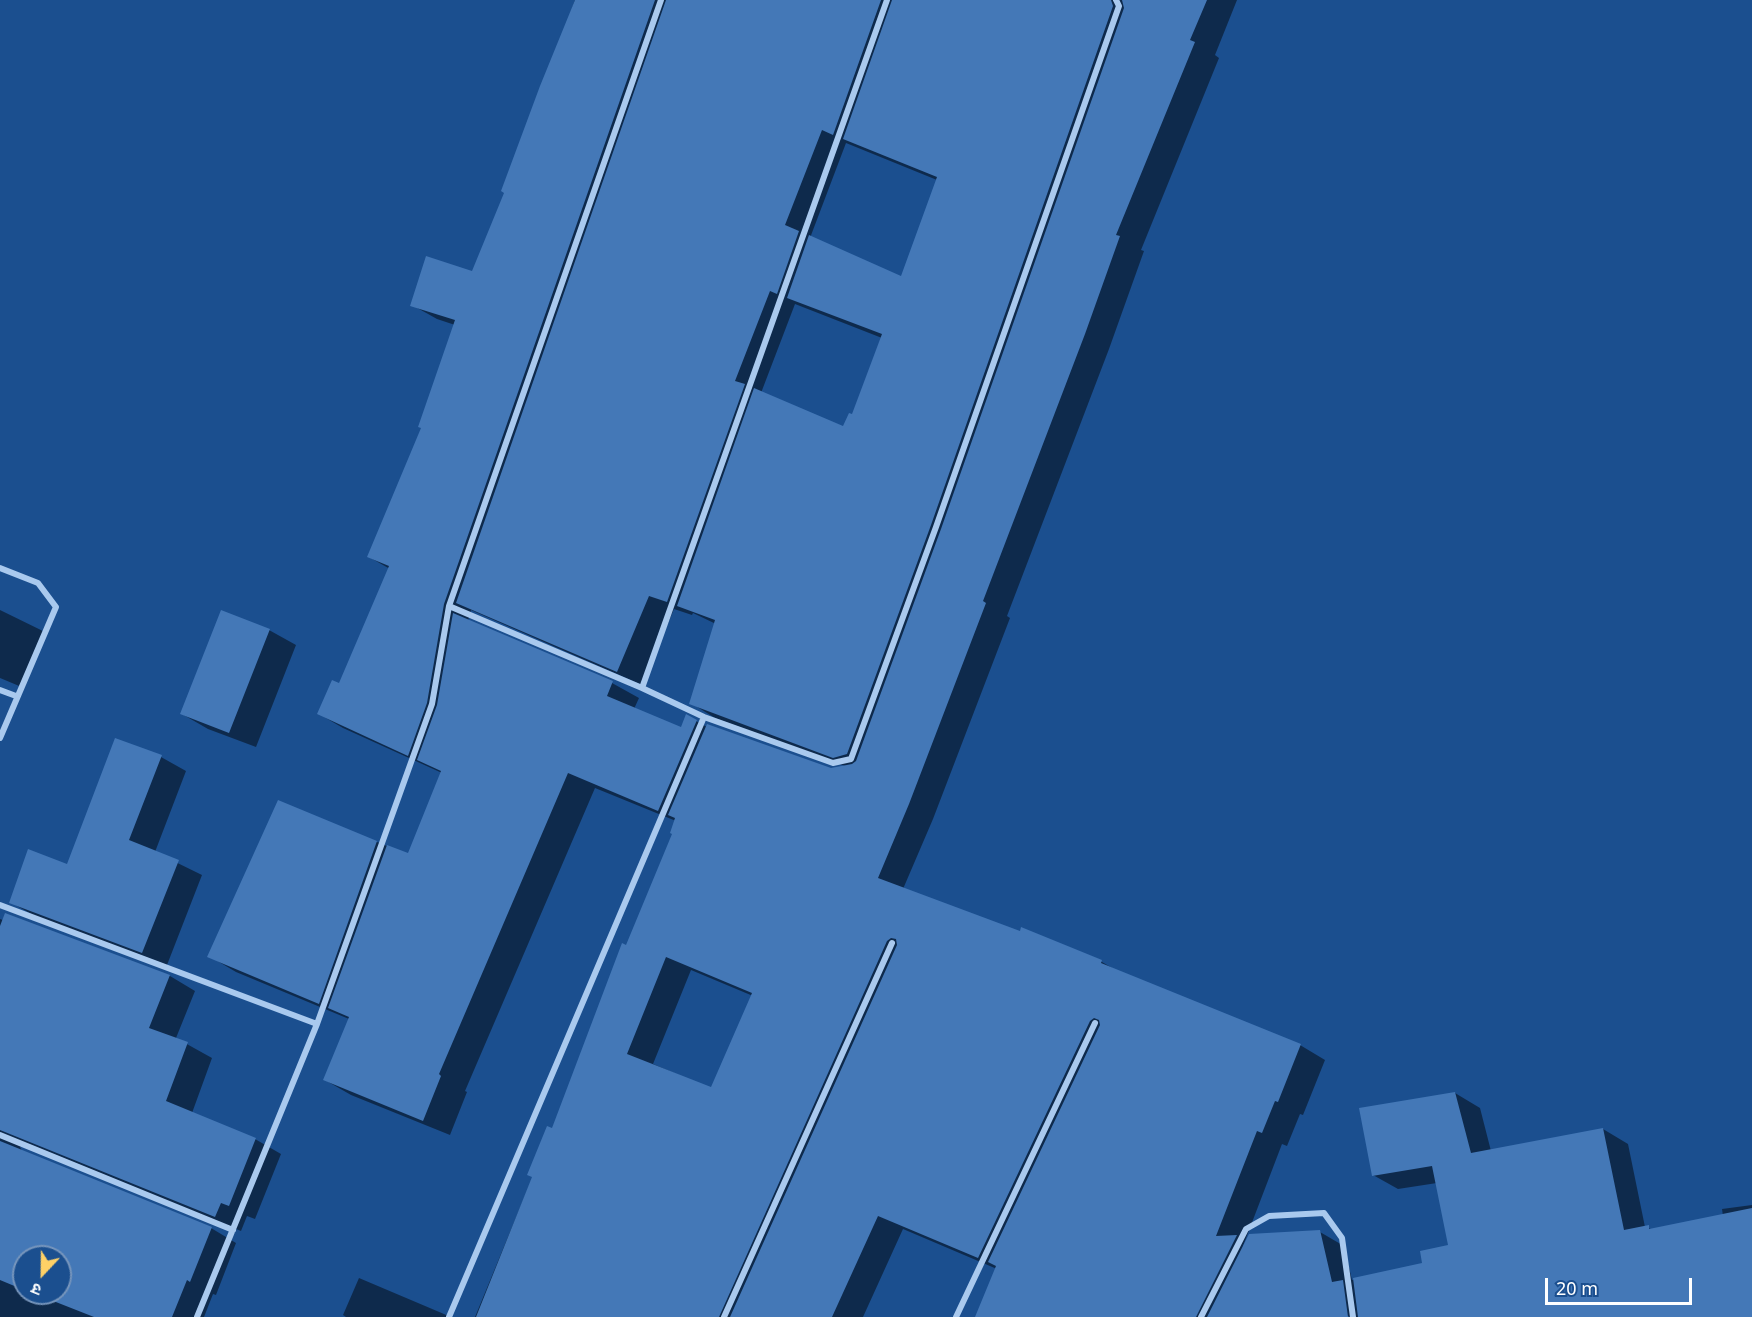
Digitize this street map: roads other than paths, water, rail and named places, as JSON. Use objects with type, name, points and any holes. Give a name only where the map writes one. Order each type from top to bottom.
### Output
[{"type":"street","points":[[197,1317],[317,1024],[432,704],[449,606],[661,0]]},
{"type":"street","points":[[642,688],[887,0]]},
{"type":"street","points":[[449,606],[642,688],[704,717],[833,763],[850,759],[936,527],[1115,18],[1119,6],[1116,0]]},
{"type":"street","points":[[0,568],[38,583],[56,607],[0,738]]},
{"type":"street","points":[[0,690],[16,696]]},
{"type":"street","points":[[449,1317],[704,717]]},
{"type":"street","points":[[0,905],[317,1024]]},
{"type":"street","points":[[724,1317],[892,943]]},
{"type":"street","points":[[956,1317],[1095,1023]]},
{"type":"street","points":[[0,1135],[233,1230]]},
{"type":"street","points":[[1201,1317],[1246,1229],[1269,1216],[1324,1213],[1342,1238],[1353,1317]]}]
